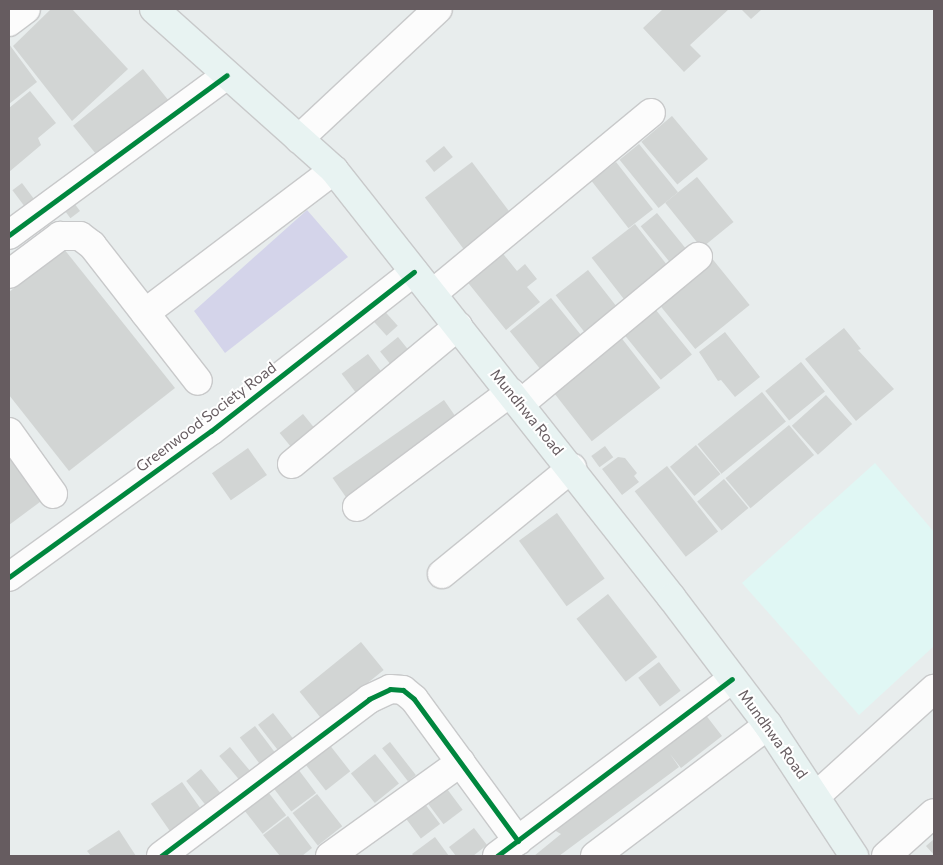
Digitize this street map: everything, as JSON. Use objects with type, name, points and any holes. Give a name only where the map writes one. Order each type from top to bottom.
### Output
[{"type":"main road","name":"Mundhwa Road","points":[[154,9],[334,170],[572,468],[768,725],[817,795],[854,856]]},
{"type":"street","points":[[9,22],[26,9]]},
{"type":"street","points":[[299,139],[438,9]]},
{"type":"street","points":[[9,235],[227,75]]},
{"type":"street","points":[[432,294],[651,113]]},
{"type":"street","points":[[145,313],[334,170]]},
{"type":"street","points":[[9,274],[60,236],[80,236],[145,313],[198,381]]},
{"type":"street","points":[[357,507],[516,398],[698,257]]},
{"type":"street","name":"Greenwood Society Road","points":[[9,577],[211,431],[414,272]]},
{"type":"street","points":[[292,464],[458,326]]},
{"type":"street","points":[[9,432],[53,494]]},
{"type":"street","points":[[442,574],[572,468]]},
{"type":"street","points":[[497,856],[732,679]]},
{"type":"street","points":[[161,856],[369,699],[390,689],[403,690],[414,699],[518,841]]},
{"type":"street","points":[[817,795],[934,689]]},
{"type":"street","points":[[595,856],[768,725]]},
{"type":"street","points":[[330,856],[461,762]]},
{"type":"street","points":[[886,856],[934,813]]},
{"type":"street","points":[[912,856],[934,834]]},
{"type":"shaded area","points":[[307,210],[348,257],[225,353],[194,311]]},
{"type":"shaded area","points":[[875,463],[934,532],[934,646],[859,715],[742,583]]},
{"type":"building","points":[[51,9],[72,9],[128,69],[72,121],[13,46]]},
{"type":"building","points":[[663,9],[729,9],[690,45],[701,56],[684,72],[643,28]]},
{"type":"building","points":[[741,9],[759,9],[761,10],[751,19]]},
{"type":"building","points":[[9,44],[37,82],[9,104]]},
{"type":"building","points":[[143,69],[169,101],[99,158],[73,126]]},
{"type":"building","points":[[30,91],[56,123],[38,138],[41,145],[9,172],[9,108]]},
{"type":"building","points":[[672,116],[708,159],[677,185],[641,142]]},
{"type":"building","points":[[639,144],[678,192],[659,208],[620,160]]},
{"type":"building","points":[[444,146],[453,157],[434,172],[425,161]]},
{"type":"building","points":[[472,162],[514,218],[467,253],[425,198]]},
{"type":"building","points":[[616,162],[653,209],[629,228],[592,181]]},
{"type":"building","points":[[697,177],[734,222],[702,248],[665,203]]},
{"type":"building","points":[[22,183],[34,199],[24,206],[12,190]]},
{"type":"building","points":[[71,199],[80,211],[70,218],[61,206]]},
{"type":"building","points":[[657,213],[693,257],[677,271],[641,226]]},
{"type":"building","points":[[635,224],[667,265],[624,299],[592,258]]},
{"type":"building","points":[[496,245],[517,271],[525,264],[537,279],[527,287],[540,302],[506,330],[461,274]]},
{"type":"building","points":[[64,249],[175,388],[69,471],[9,395],[9,292]]},
{"type":"building","points":[[710,256],[750,305],[695,349],[656,300]]},
{"type":"building","points":[[588,270],[617,307],[585,332],[556,295]]},
{"type":"building","points":[[551,298],[582,336],[541,369],[510,331]]},
{"type":"building","points":[[651,304],[692,355],[661,380],[620,329]]},
{"type":"building","points":[[379,305],[398,326],[387,336],[368,315]]},
{"type":"building","points":[[844,328],[861,349],[858,350],[894,389],[856,421],[805,359]]},
{"type":"building","points":[[616,331],[660,388],[592,441],[547,385]]},
{"type":"building","points":[[725,332],[760,377],[735,397],[721,380],[718,381],[699,352]]},
{"type":"building","points":[[398,337],[414,357],[396,372],[380,351]]},
{"type":"building","points":[[368,354],[384,375],[357,395],[342,374]]},
{"type":"building","points":[[801,362],[825,392],[789,420],[765,391]]},
{"type":"building","points":[[762,392],[786,422],[721,474],[697,444]]},
{"type":"building","points":[[826,395],[852,424],[818,455],[792,426]]},
{"type":"building","points":[[444,400],[460,423],[349,501],[333,478]]},
{"type":"building","points":[[303,414],[315,429],[292,448],[280,433]]},
{"type":"building","points":[[789,425],[814,455],[750,508],[725,478]]},
{"type":"building","points":[[696,445],[720,474],[694,496],[670,467]]},
{"type":"building","points":[[605,446],[613,457],[599,467],[591,456]]},
{"type":"building","points":[[248,448],[267,475],[231,500],[212,473]]},
{"type":"building","points":[[9,451],[44,499],[9,525]]},
{"type":"building","points":[[618,457],[625,458],[637,473],[634,476],[639,482],[622,495],[602,469]]},
{"type":"building","points":[[667,466],[718,531],[686,557],[635,491]]},
{"type":"building","points":[[724,479],[748,508],[722,531],[697,501]]},
{"type":"building","points":[[557,513],[605,579],[567,606],[519,541]]},
{"type":"building","points":[[608,594],[657,657],[626,682],[576,619]]},
{"type":"building","points":[[361,642],[384,670],[322,720],[300,692]]},
{"type":"building","points":[[659,662],[681,691],[660,706],[638,678]]},
{"type":"building","points":[[273,713],[295,741],[280,753],[258,725]]},
{"type":"building","points":[[705,714],[722,736],[681,768],[670,754],[679,767],[559,856],[534,856],[561,834],[554,830]]},
{"type":"building","points":[[255,726],[277,755],[261,766],[240,737]]},
{"type":"building","points":[[325,739],[350,771],[326,790],[301,758]]},
{"type":"building","points":[[390,742],[416,775],[408,781],[382,748]]},
{"type":"building","points":[[230,747],[252,773],[241,782],[219,756]]},
{"type":"building","points":[[375,754],[399,784],[375,803],[351,774]]},
{"type":"building","points":[[292,761],[316,793],[291,812],[267,780]]},
{"type":"building","points":[[201,769],[223,796],[208,808],[186,781]]},
{"type":"building","points":[[441,781],[463,810],[443,824],[422,795]]},
{"type":"building","points":[[182,782],[202,811],[171,832],[151,804]]},
{"type":"building","points":[[261,783],[286,815],[263,834],[237,801]]},
{"type":"building","points":[[317,794],[342,826],[318,845],[293,813]]},
{"type":"building","points":[[419,796],[440,824],[421,838],[400,810]]},
{"type":"building","points":[[288,816],[312,848],[302,856],[280,856],[263,835]]},
{"type":"building","points":[[474,828],[487,845],[473,856],[456,856],[449,847]]},
{"type":"building","points":[[119,830],[136,856],[91,856],[87,851]]},
{"type":"building","points":[[435,837],[449,856],[414,856],[412,854]]},
{"type":"building","points":[[934,839],[934,855],[926,846]]},
{"type":"cycle path","points":[[9,235],[227,75]]},
{"type":"cycle path","points":[[9,577],[211,431],[414,272]]},
{"type":"cycle path","points":[[497,856],[732,679]]},
{"type":"cycle path","points":[[161,856],[369,699],[390,689],[403,690],[414,699],[518,841]]}]
